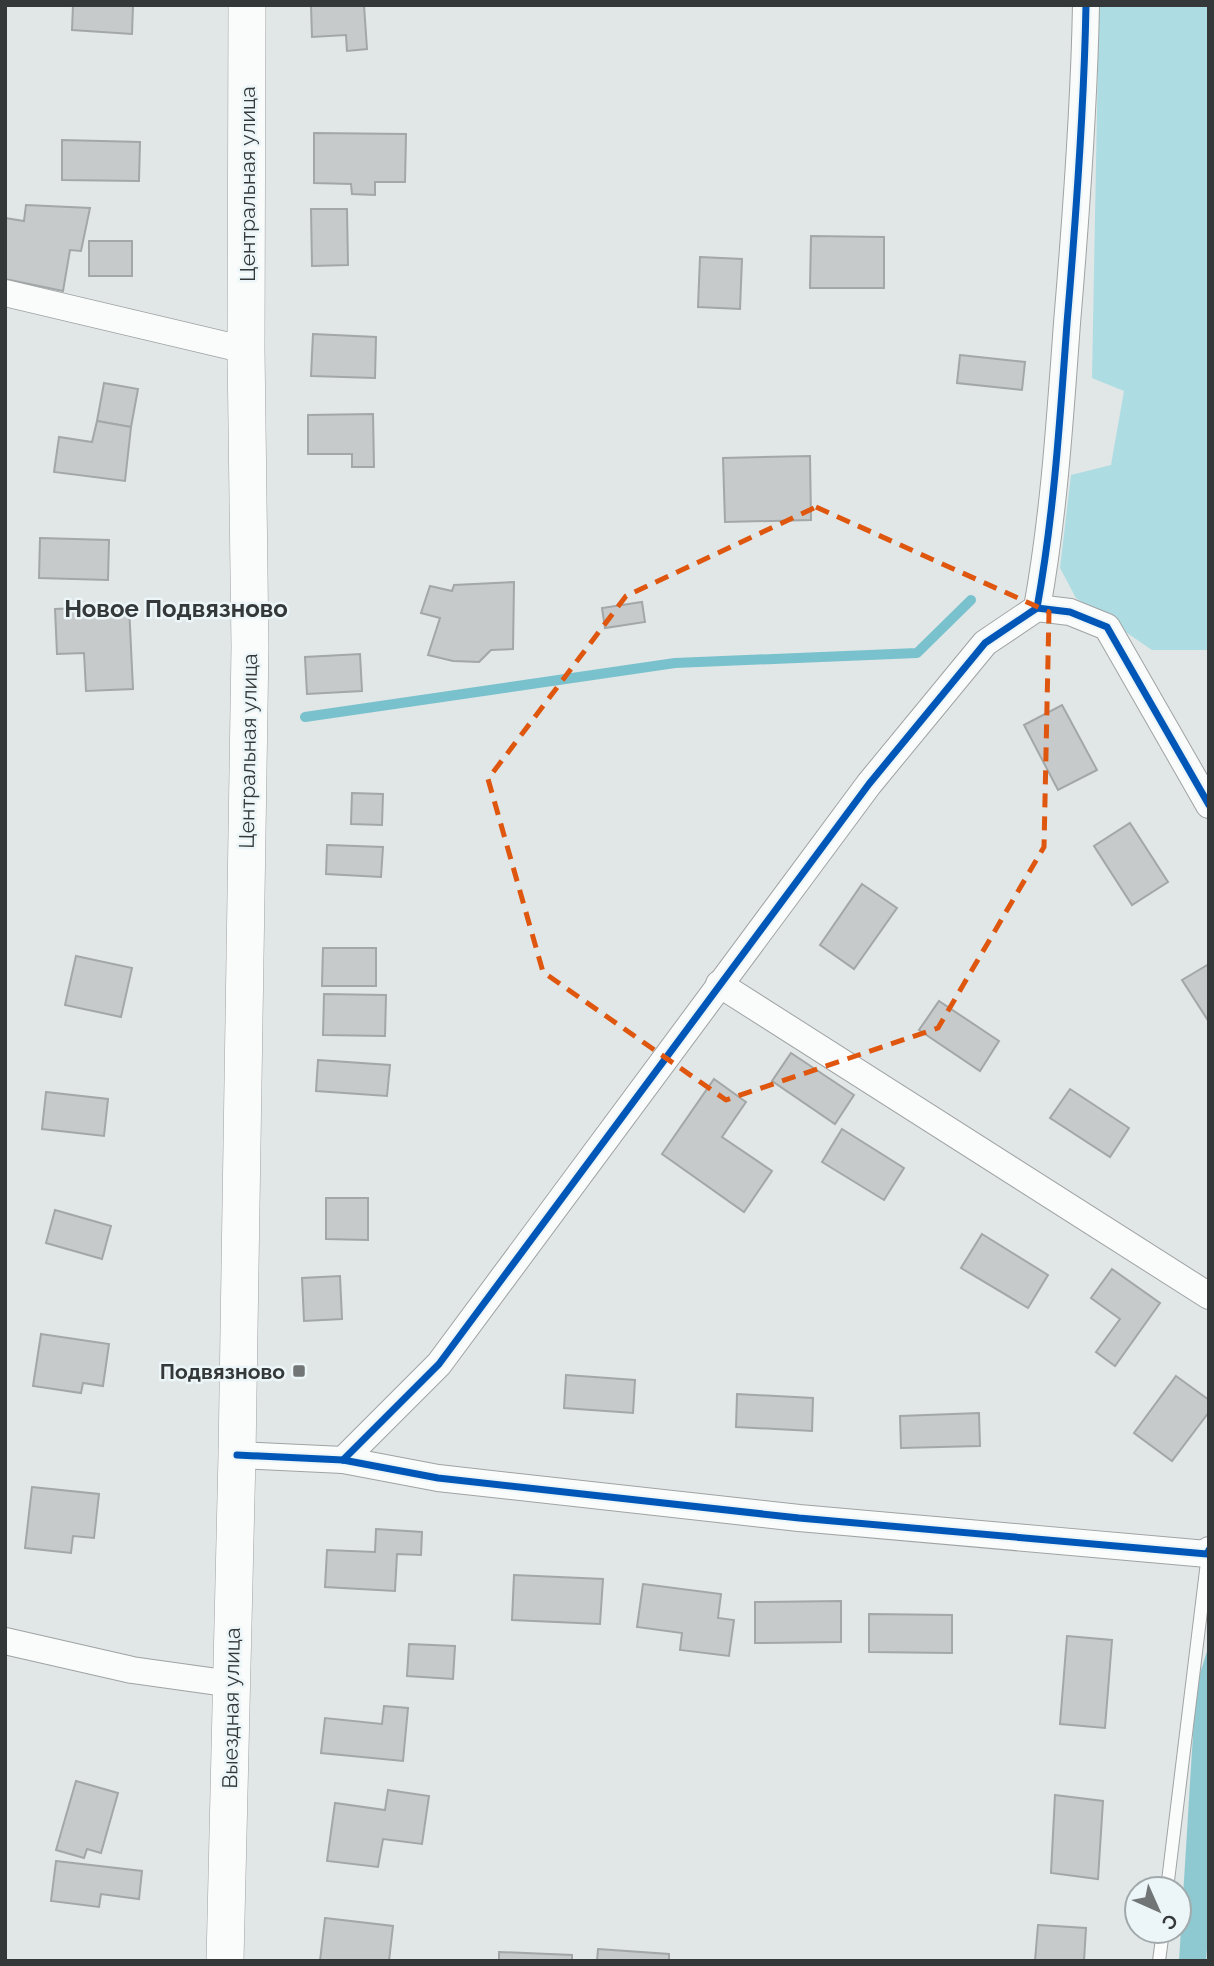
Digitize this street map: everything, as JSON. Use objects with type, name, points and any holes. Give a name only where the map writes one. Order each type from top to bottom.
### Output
[{"type":"main road","name":"Центральная улица","points":[[237,1455],[250,647],[246,350],[247,5]]},
{"type":"main road","name":"Выездная улица","points":[[225,1961],[237,1455]]},
{"type":"street","points":[[1037,608],[1050,536],[1060,424],[1084,101],[1086,5]]},
{"type":"street","points":[[5,293],[246,350]]},
{"type":"street","points":[[343,1460],[439,1364],[869,784],[985,643],[1022,615],[1037,608],[1070,612],[1107,627],[1209,805]]},
{"type":"street","points":[[719,984],[1209,1297]]},
{"type":"street","points":[[237,1455],[343,1460],[438,1478],[799,1518],[1208,1553]]},
{"type":"street","points":[[5,1641],[132,1670],[232,1684]]},
{"type":"lane","points":[[1169,1875],[1208,1553]]},
{"type":"highlighted area","points":[[816,507],[1049,612],[1044,847],[938,1028],[726,1100],[543,972],[488,779],[626,596]]},
{"type":"shaded area","points":[[1099,5],[1209,5],[1209,650],[1152,650],[1076,598],[1060,568],[1071,475],[1111,465],[1124,391],[1092,378]]},
{"type":"shaded area","points":[[1209,1645],[1209,1925],[1206,1961],[1179,1961],[1180,1945],[1193,1945],[1193,1875],[1184,1875],[1196,1686]]},
{"type":"building","points":[[73,5],[133,5],[132,34],[72,30]]},
{"type":"building","points":[[311,5],[364,5],[367,49],[347,51],[346,35],[312,37]]},
{"type":"building","points":[[314,133],[406,134],[405,182],[375,182],[375,195],[352,194],[351,184],[314,183]]},
{"type":"building","points":[[62,140],[140,142],[139,181],[62,180]]},
{"type":"building","points":[[26,205],[90,208],[81,251],[70,250],[63,291],[5,279],[5,218],[24,221]]},
{"type":"building","points":[[311,209],[347,209],[348,265],[312,266]]},
{"type":"building","points":[[811,236],[884,237],[884,288],[810,288]]},
{"type":"building","points":[[89,241],[132,241],[132,276],[89,276]]},
{"type":"building","points":[[700,257],[742,259],[740,309],[698,307]]},
{"type":"building","points":[[313,334],[376,337],[375,378],[311,376]]},
{"type":"building","points":[[960,355],[1025,362],[1022,390],[957,383]]},
{"type":"building","points":[[104,383],[138,389],[131,427],[97,421]]},
{"type":"building","points":[[373,414],[374,467],[352,467],[352,454],[308,454],[308,415]]},
{"type":"building","points":[[97,421],[131,427],[125,481],[54,472],[59,437],[92,442]]},
{"type":"building","points":[[810,456],[811,520],[725,522],[723,458]]},
{"type":"building","points":[[40,538],[109,540],[108,580],[39,578]]},
{"type":"building","points":[[514,582],[513,649],[491,650],[479,662],[453,661],[428,655],[440,618],[421,613],[430,586],[452,591],[454,585]]},
{"type":"building","points":[[642,602],[645,622],[605,628],[602,608]]},
{"type":"building","points":[[129,606],[133,689],[86,691],[84,653],[57,654],[55,609]]},
{"type":"building","points":[[360,654],[362,691],[307,694],[305,657]]},
{"type":"building","points":[[1062,705],[1097,770],[1058,790],[1024,725]]},
{"type":"building","points":[[352,793],[383,794],[382,825],[351,824]]},
{"type":"building","points":[[1130,823],[1168,882],[1132,905],[1094,846]]},
{"type":"building","points":[[327,845],[383,847],[381,877],[326,874]]},
{"type":"building","points":[[862,884],[897,908],[854,969],[820,945]]},
{"type":"building","points":[[323,948],[376,948],[376,986],[322,986]]},
{"type":"building","points":[[76,956],[132,968],[121,1017],[65,1005]]},
{"type":"building","points":[[1209,964],[1209,1022],[1182,980]]},
{"type":"building","points":[[324,994],[386,995],[385,1036],[323,1035]]},
{"type":"building","points":[[939,1001],[999,1041],[980,1071],[919,1030]]},
{"type":"building","points":[[791,1053],[854,1095],[835,1124],[772,1081]]},
{"type":"building","points":[[318,1060],[390,1065],[387,1096],[316,1091]]},
{"type":"building","points":[[714,1079],[746,1102],[722,1137],[772,1171],[744,1212],[662,1154]]},
{"type":"building","points":[[1070,1089],[1129,1128],[1110,1157],[1050,1118]]},
{"type":"building","points":[[46,1092],[108,1099],[104,1136],[42,1129]]},
{"type":"building","points":[[842,1129],[904,1168],[884,1200],[822,1162]]},
{"type":"building","points":[[326,1198],[368,1198],[368,1240],[326,1239]]},
{"type":"building","points":[[55,1210],[111,1226],[102,1259],[46,1243]]},
{"type":"building","points":[[982,1234],[1048,1275],[1028,1308],[961,1268]]},
{"type":"building","points":[[1112,1269],[1160,1303],[1115,1366],[1096,1352],[1120,1319],[1091,1298]]},
{"type":"building","points":[[340,1276],[342,1319],[304,1321],[302,1278]]},
{"type":"building","points":[[41,1334],[109,1344],[103,1386],[83,1383],[81,1393],[33,1386]]},
{"type":"building","points":[[566,1375],[635,1380],[633,1413],[564,1408]]},
{"type":"building","points":[[1176,1376],[1209,1400],[1209,1412],[1172,1461],[1134,1433]]},
{"type":"building","points":[[737,1394],[813,1398],[812,1431],[736,1427]]},
{"type":"building","points":[[979,1413],[980,1446],[901,1448],[900,1416]]},
{"type":"building","points":[[32,1487],[99,1494],[94,1538],[73,1536],[71,1553],[25,1548]]},
{"type":"building","points":[[376,1529],[422,1532],[421,1555],[397,1554],[395,1591],[325,1587],[327,1550],[375,1552]]},
{"type":"building","points":[[514,1575],[603,1579],[600,1624],[512,1620]]},
{"type":"building","points":[[643,1584],[721,1594],[718,1618],[734,1620],[729,1656],[680,1650],[682,1633],[637,1627]]},
{"type":"building","points":[[841,1601],[841,1642],[755,1643],[755,1602]]},
{"type":"building","points":[[869,1614],[952,1615],[952,1653],[869,1652]]},
{"type":"building","points":[[1067,1636],[1112,1640],[1105,1728],[1060,1724]]},
{"type":"building","points":[[409,1644],[455,1646],[453,1679],[407,1676]]},
{"type":"building","points":[[384,1706],[408,1708],[403,1761],[321,1753],[325,1718],[382,1724]]},
{"type":"building","points":[[76,1781],[118,1793],[101,1853],[87,1849],[84,1858],[56,1850]]},
{"type":"building","points":[[388,1790],[429,1796],[422,1844],[383,1839],[378,1867],[327,1861],[335,1803],[385,1810]]},
{"type":"building","points":[[1055,1795],[1103,1801],[1098,1879],[1051,1873]]},
{"type":"building","points":[[56,1861],[142,1871],[139,1899],[101,1894],[99,1907],[51,1901]]},
{"type":"building","points":[[325,1918],[393,1926],[389,1961],[320,1961]]},
{"type":"building","points":[[1038,1925],[1086,1928],[1084,1961],[1035,1961]]},
{"type":"building","points":[[598,1949],[669,1954],[669,1961],[597,1961]]},
{"type":"building","points":[[499,1952],[572,1955],[572,1961],[499,1961]]},
{"type":"waterway","points":[[305,717],[675,663],[917,653],[971,600]]},
{"type":"cycle path","points":[[1037,608],[1048,537],[1059,431],[1079,164],[1086,5]]},
{"type":"cycle path","points":[[343,1460],[439,1364],[869,784],[985,643],[1037,608],[1070,612],[1107,627],[1209,805]]},
{"type":"cycle path","points":[[237,1455],[343,1460],[438,1478],[799,1518],[1207,1554],[1209,1550]]},
{"type":"place","name":"Подвязново","points":[[299,1371]]},
{"type":"district","name":"Новое Подвязново","points":[[176,608]]}]
